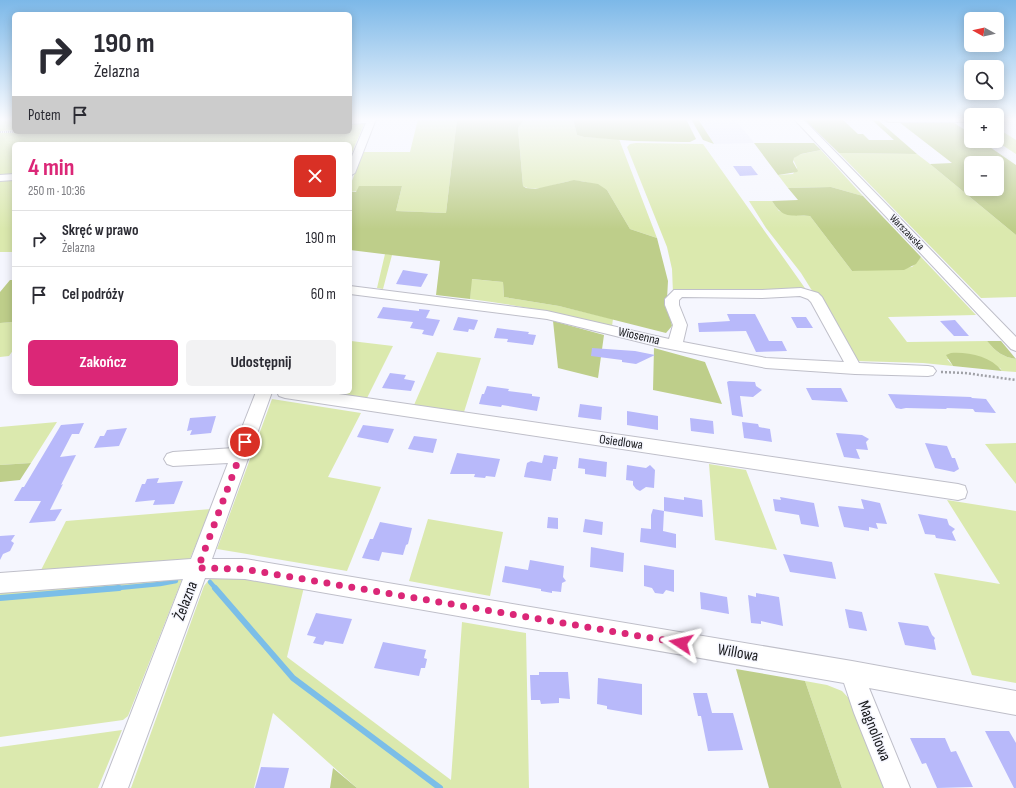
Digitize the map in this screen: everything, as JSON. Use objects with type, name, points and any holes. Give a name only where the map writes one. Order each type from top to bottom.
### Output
[{"type":"street","name":"Warszawska","points":[[833,156],[1016,346]]},
{"type":"street","points":[[0,178],[12,178]]},
{"type":"street","name":"Wiosenna","points":[[352,290],[547,315],[675,345],[766,363],[855,369],[928,371]]},
{"type":"street","points":[[675,345],[680,325],[672,304],[672,299],[679,293],[762,294],[801,292],[813,296],[816,300],[855,369]]},
{"type":"street","name":"Żelazna","points":[[115,788],[263,394]]},
{"type":"street","name":"Osiedlowa","points":[[298,394],[958,492]]},
{"type":"street","points":[[173,459],[241,455]]},
{"type":"street","name":"Willowa","points":[[0,582],[198,568],[244,569],[852,673],[1016,703]]},
{"type":"street","name":"Magnoliowa","points":[[852,673],[866,713],[897,788]]},
{"type":"path","points":[[928,371],[965,373],[1016,380]]},
{"type":"green space","points":[[0,156],[12,156],[12,175],[0,176]]},
{"type":"green space","points":[[362,156],[453,156],[446,213],[396,211],[402,186],[352,192],[352,181]]},
{"type":"green space","points":[[453,156],[520,156],[523,186],[526,188],[535,189],[574,180],[598,184],[607,190],[630,229],[657,238],[668,281],[667,299],[672,326],[666,333],[559,306],[504,297],[503,282],[472,279],[470,299],[436,295],[440,261],[352,250],[352,192],[356,192],[359,186],[402,186],[396,211],[446,213]]},
{"type":"green space","points":[[520,156],[625,156],[657,238],[630,229],[607,190],[593,184],[582,181],[572,181],[536,189],[523,186]]},
{"type":"green space","points":[[631,156],[711,156],[807,291],[673,293],[672,269],[667,247]]},
{"type":"green space","points":[[764,156],[798,156],[794,158],[793,162],[798,171],[797,172],[778,175]]},
{"type":"green space","points":[[796,156],[826,156],[863,196],[831,187],[788,188],[778,175],[793,174],[797,168],[793,159]]},
{"type":"green space","points":[[842,156],[919,156],[930,164],[964,192],[964,196],[969,196],[1016,235],[1016,297],[981,298]]},
{"type":"green space","points":[[943,156],[1003,156],[964,156],[964,192],[930,164],[952,163]]},
{"type":"green space","points":[[1004,157],[1016,165],[1016,235],[969,196],[1004,196]]},
{"type":"green space","points":[[12,180],[12,252],[0,252],[0,181]]},
{"type":"green space","points":[[831,187],[863,196],[921,257],[916,264],[904,270],[852,271],[810,216],[788,215],[780,211],[772,201],[798,200],[788,188]]},
{"type":"green space","points":[[749,201],[772,201],[779,211],[810,216],[852,271],[912,267],[921,257],[976,315],[888,317],[907,342],[987,341],[1000,353],[1007,357],[1016,359],[1016,372],[1002,371],[1000,368],[947,359],[953,366],[923,363],[856,361],[801,273],[766,228]]},
{"type":"green space","points":[[385,254],[392,255],[383,289],[377,288]]},
{"type":"green space","points":[[471,279],[503,282],[504,297],[559,306],[613,319],[612,326],[541,310],[470,299]]},
{"type":"green space","points":[[10,280],[12,280],[12,322],[0,323],[0,292]]},
{"type":"green space","points":[[553,321],[604,335],[598,378],[558,368]]},
{"type":"green space","points":[[12,322],[12,352],[9,356],[0,357],[0,323]]},
{"type":"green space","points":[[352,341],[393,346],[367,398],[339,394],[352,394]]},
{"type":"green space","points":[[987,341],[1001,341],[1016,359],[1007,357],[1000,353]]},
{"type":"green space","points":[[654,348],[705,362],[722,404],[653,390]]},
{"type":"green space","points":[[437,352],[481,358],[464,412],[414,405]]},
{"type":"green space","points":[[951,353],[972,354],[985,358],[1002,371],[953,366],[946,355]]},
{"type":"green space","points":[[272,399],[361,413],[328,477],[381,487],[347,571],[217,549]]},
{"type":"green space","points":[[57,422],[31,463],[0,465],[0,427]]},
{"type":"green space","points":[[1016,443],[1016,484],[985,444]]},
{"type":"green space","points":[[31,463],[20,480],[0,482],[0,465]]},
{"type":"green space","points":[[709,464],[746,470],[777,550],[715,540]]},
{"type":"green space","points":[[947,500],[1016,511],[1016,683],[972,675],[934,573],[1000,584]]},
{"type":"green space","points":[[211,509],[189,561],[39,574],[66,521]]},
{"type":"green space","points":[[428,519],[503,532],[490,596],[409,581]]},
{"type":"green space","points":[[185,572],[128,716],[123,720],[0,737],[0,586]]},
{"type":"green space","points":[[234,576],[305,583],[287,657],[451,780],[462,622],[526,633],[529,788],[357,788],[273,713],[254,788],[131,788],[204,586],[211,577]]},
{"type":"green space","points":[[736,669],[805,681],[842,788],[769,788]]},
{"type":"green space","points":[[805,681],[827,685],[842,691],[857,707],[889,788],[842,788]]},
{"type":"green space","points":[[122,730],[98,788],[0,788],[0,747]]},
{"type":"green space","points":[[333,768],[357,788],[330,788]]},
{"type":"building","points":[[733,166],[751,166],[758,175],[740,176]]},
{"type":"building","points":[[403,270],[428,274],[421,287],[396,284]]},
{"type":"building","points":[[383,307],[419,311],[419,309],[430,310],[426,318],[440,320],[433,336],[422,334],[424,330],[410,328],[413,322],[377,318]]},
{"type":"building","points":[[727,314],[755,314],[769,341],[782,341],[787,351],[756,352],[746,331],[699,332],[698,323],[730,321]]},
{"type":"building","points":[[458,317],[478,320],[474,330],[469,329],[468,332],[453,330]]},
{"type":"building","points":[[791,317],[806,317],[813,328],[797,328]]},
{"type":"building","points":[[955,320],[969,336],[954,336],[940,321]]},
{"type":"building","points":[[497,328],[529,332],[528,334],[536,335],[533,345],[507,342],[508,339],[494,338]]},
{"type":"building","points":[[592,348],[635,351],[655,355],[636,364],[622,362],[622,360],[591,356]]},
{"type":"building","points":[[390,373],[406,375],[404,379],[415,381],[411,391],[382,388]]},
{"type":"building","points":[[727,382],[755,382],[756,386],[762,390],[753,397],[740,396],[743,417],[732,415]]},
{"type":"building","points":[[487,386],[509,389],[508,391],[532,394],[532,396],[540,397],[537,411],[502,405],[501,407],[479,404],[482,394],[484,394]]},
{"type":"building","points":[[806,388],[841,388],[848,402],[812,400]]},
{"type":"building","points":[[888,394],[971,397],[986,399],[996,413],[975,412],[973,409],[901,409],[896,408]]},
{"type":"building","points":[[580,404],[602,407],[601,420],[578,417]]},
{"type":"building","points":[[627,411],[658,416],[658,430],[627,425]]},
{"type":"building","points":[[216,416],[211,433],[190,435],[192,430],[187,431],[190,418]]},
{"type":"building","points":[[690,418],[713,421],[714,434],[691,431]]},
{"type":"building","points":[[742,422],[758,424],[759,427],[770,429],[772,442],[744,438]]},
{"type":"building","points":[[84,423],[79,434],[72,434],[60,457],[76,455],[50,510],[62,509],[55,521],[29,523],[41,501],[14,501],[61,425]]},
{"type":"building","points":[[363,425],[394,429],[388,443],[357,437]]},
{"type":"building","points":[[127,428],[119,446],[94,448],[100,436],[104,436],[107,430]]},
{"type":"building","points":[[836,433],[862,435],[869,439],[866,442],[868,450],[856,449],[860,459],[844,457]]},
{"type":"building","points":[[414,436],[437,439],[433,453],[408,449]]},
{"type":"building","points":[[925,443],[947,446],[952,458],[955,458],[959,469],[954,472],[935,468]]},
{"type":"building","points":[[457,453],[500,459],[495,477],[474,477],[475,474],[450,474]]},
{"type":"building","points":[[544,455],[558,457],[556,469],[553,469],[551,481],[524,477],[527,463],[531,461],[542,463]]},
{"type":"building","points":[[579,458],[607,462],[606,477],[585,474],[585,469],[578,468]]},
{"type":"building","points":[[627,465],[646,468],[650,465],[655,470],[654,488],[646,487],[640,491],[636,489],[633,485],[633,481],[626,480]]},
{"type":"building","points":[[159,478],[157,483],[183,481],[174,504],[153,505],[155,500],[135,502],[142,484],[145,484],[147,479]]},
{"type":"building","points":[[664,497],[684,500],[684,497],[702,500],[703,517],[664,511]]},
{"type":"building","points":[[780,497],[814,503],[819,527],[801,524],[799,515],[775,511],[773,499],[781,500]]},
{"type":"building","points":[[861,499],[880,503],[887,524],[876,523],[878,529],[869,527],[869,531],[844,527],[838,506],[864,509]]},
{"type":"building","points":[[653,509],[664,511],[663,531],[676,534],[676,548],[640,542],[641,528],[651,529],[651,515]]},
{"type":"building","points":[[918,514],[947,519],[949,525],[955,529],[952,532],[956,541],[936,538],[935,535],[925,534]]},
{"type":"building","points":[[548,517],[558,518],[558,529],[547,528]]},
{"type":"building","points":[[585,519],[603,522],[602,535],[583,532]]},
{"type":"building","points":[[380,522],[412,528],[408,544],[406,545],[403,555],[382,552],[379,561],[362,558],[370,539],[373,539]]},
{"type":"building","points":[[15,535],[11,541],[14,543],[10,551],[3,554],[0,560],[0,536]]},
{"type":"building","points":[[591,547],[624,553],[623,572],[590,567]]},
{"type":"building","points":[[783,554],[832,562],[836,579],[790,572]]},
{"type":"building","points":[[530,560],[564,566],[563,577],[566,581],[562,583],[561,592],[552,591],[552,593],[541,591],[541,589],[502,582],[505,566],[528,570]]},
{"type":"building","points":[[644,565],[674,570],[674,592],[666,590],[663,594],[655,593],[652,588],[644,586]]},
{"type":"building","points":[[700,592],[727,597],[729,614],[701,609]]},
{"type":"building","points":[[756,593],[779,597],[783,626],[761,621],[761,624],[751,623],[748,595],[756,597]]},
{"type":"building","points":[[845,609],[862,612],[867,631],[849,628]]},
{"type":"building","points":[[316,613],[352,619],[343,644],[325,641],[323,645],[313,643],[316,637],[307,635]]},
{"type":"building","points":[[898,622],[928,626],[935,638],[936,650],[905,645]]},
{"type":"building","points":[[383,642],[426,650],[424,658],[427,659],[425,668],[421,668],[419,676],[374,668]]},
{"type":"building","points":[[539,672],[568,672],[570,699],[559,698],[559,703],[541,704],[540,700],[531,700],[530,675],[539,675]]},
{"type":"building","points":[[598,678],[642,684],[642,715],[607,709],[607,706],[597,704]]},
{"type":"building","points":[[693,693],[707,693],[712,713],[733,713],[743,750],[708,751],[701,716],[698,716]]},
{"type":"building","points":[[985,731],[1009,731],[1016,743],[1016,788],[1014,788]]},
{"type":"building","points":[[910,738],[945,738],[951,752],[956,751],[973,787],[937,788],[926,763],[922,764]]},
{"type":"building","points":[[261,767],[289,768],[284,788],[255,788]]},
{"type":"waterway","points":[[114,588],[176,581]]},
{"type":"waterway","points":[[210,582],[216,589]]},
{"type":"waterway","points":[[0,598],[114,588]]},
{"type":"waterway","points":[[108,589],[114,588]]},
{"type":"waterway","points":[[114,588],[119,588]]},
{"type":"waterway","points":[[215,588],[293,678],[440,788]]},
{"type":"route","points":[[245,442],[198,568],[244,569],[681,643]]}]
